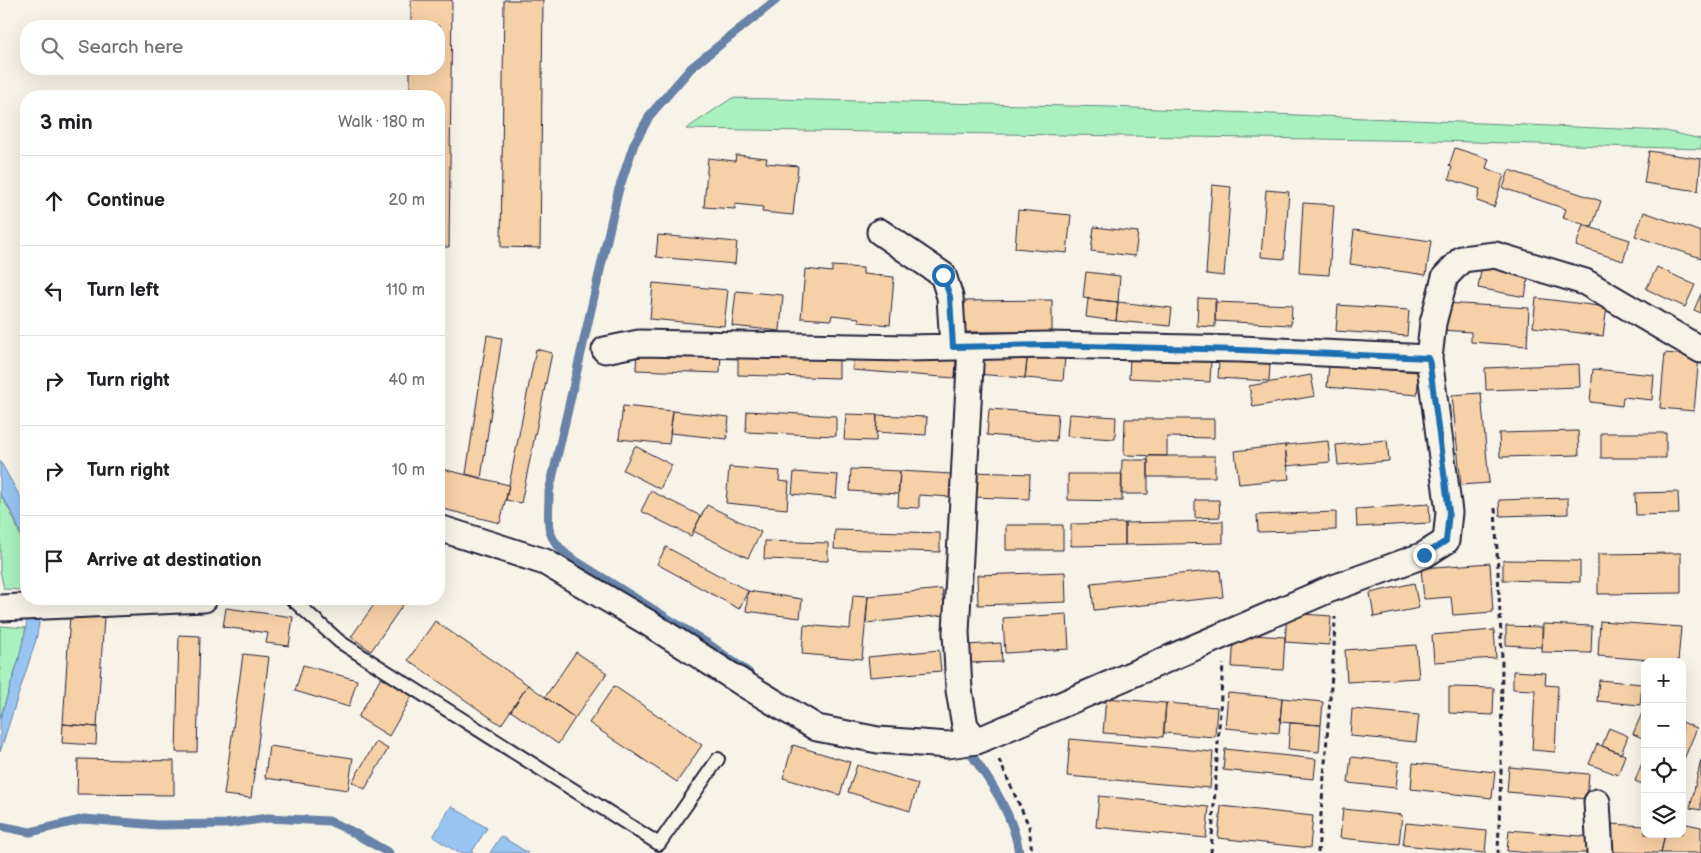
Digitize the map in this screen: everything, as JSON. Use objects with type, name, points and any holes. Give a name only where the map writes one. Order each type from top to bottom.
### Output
[{"type":"street","points":[[880,232],[943,275],[962,347],[956,632],[958,690],[965,726],[977,741]]},
{"type":"street","points":[[445,530],[545,562],[647,622],[817,728],[878,740],[948,745],[977,741],[1328,590],[1424,555],[1446,541],[1449,512],[1429,358],[1434,323],[1445,277],[1462,259],[1494,255],[1584,282],[1701,350]]},
{"type":"street","points":[[605,350],[639,344],[909,348],[1048,345],[1250,350],[1429,358]]},
{"type":"street","points":[[7,608],[86,605]]},
{"type":"street","points":[[1596,802],[1600,853]]},
{"type":"lane","points":[[299,605],[340,642],[659,844],[718,758]]},
{"type":"path","points":[[1495,508],[1502,658],[1498,853]]},
{"type":"path","points":[[1318,853],[1334,648],[1335,614],[1328,590]]},
{"type":"path","points":[[1211,853],[1225,634]]},
{"type":"path","points":[[977,741],[994,751],[1029,826],[1032,853]]},
{"type":"green space","points":[[732,98],[1111,107],[1666,131],[1701,139],[1701,149],[1441,141],[686,129]]},
{"type":"green space","points":[[0,494],[13,518],[20,536],[20,590],[4,589],[0,571]]},
{"type":"green space","points":[[1,626],[26,628],[18,662],[0,719],[0,632]]},
{"type":"water","points":[[0,461],[20,496],[20,533],[13,514],[0,494]]},
{"type":"water","points":[[28,605],[40,605],[36,640],[0,752],[0,719],[18,662],[26,628]]},
{"type":"water","points":[[451,806],[487,828],[471,853],[459,853],[433,837]]},
{"type":"water","points":[[501,836],[528,853],[490,853]]},
{"type":"building","points":[[411,0],[452,0],[449,247],[445,247],[445,90],[410,90],[410,75],[445,75],[445,20],[411,20]]},
{"type":"building","points":[[504,0],[543,0],[540,248],[501,247]]},
{"type":"building","points":[[1455,148],[1489,159],[1486,168],[1504,175],[1494,207],[1477,201],[1480,189],[1449,179],[1452,167],[1449,166]]},
{"type":"building","points":[[1649,151],[1701,159],[1698,191],[1644,183]]},
{"type":"building","points":[[736,155],[767,158],[766,163],[798,166],[793,215],[762,212],[763,207],[735,204],[735,209],[704,207],[708,158],[735,161]]},
{"type":"building","points":[[1509,170],[1601,201],[1592,227],[1563,218],[1566,209],[1503,188]]},
{"type":"building","points":[[1212,185],[1231,187],[1224,276],[1206,274]]},
{"type":"building","points":[[1266,190],[1289,192],[1284,259],[1261,257]]},
{"type":"building","points":[[1303,203],[1334,205],[1329,275],[1299,273]]},
{"type":"building","points":[[1018,210],[1071,215],[1067,253],[1015,248]]},
{"type":"building","points":[[1644,212],[1701,232],[1701,258],[1635,236]]},
{"type":"building","points":[[1583,225],[1630,240],[1623,261],[1576,246]]},
{"type":"building","points":[[1094,227],[1138,232],[1135,256],[1091,251]]},
{"type":"building","points":[[1354,230],[1431,241],[1426,275],[1350,264]]},
{"type":"building","points":[[658,235],[737,242],[735,264],[656,257]]},
{"type":"building","points":[[1482,264],[1529,273],[1525,297],[1478,288]]},
{"type":"building","points":[[832,266],[863,268],[863,274],[894,277],[890,325],[859,322],[859,318],[832,315],[831,320],[801,318],[805,269],[832,272]]},
{"type":"building","points":[[1657,267],[1695,285],[1685,307],[1646,289]]},
{"type":"building","points":[[1086,272],[1120,276],[1118,302],[1083,298]]},
{"type":"building","points":[[653,283],[728,290],[724,326],[650,319]]},
{"type":"building","points":[[736,291],[783,295],[780,331],[732,326]]},
{"type":"building","points":[[1701,294],[1701,313],[1694,310]]},
{"type":"building","points":[[1198,298],[1216,299],[1215,327],[1197,326]]},
{"type":"building","points":[[1536,298],[1607,307],[1603,336],[1533,327]]},
{"type":"building","points":[[1088,299],[1118,302],[1116,321],[1086,317]]},
{"type":"building","points":[[1052,300],[1052,332],[963,332],[963,301]]},
{"type":"building","points":[[1118,302],[1172,308],[1170,326],[1116,321]]},
{"type":"building","points":[[1215,302],[1292,305],[1291,325],[1215,321]]},
{"type":"building","points":[[1444,303],[1529,308],[1527,346],[1471,342],[1471,332],[1442,330]]},
{"type":"building","points":[[1338,305],[1409,310],[1407,336],[1336,331]]},
{"type":"building","points":[[487,335],[502,338],[481,478],[466,474]]},
{"type":"building","points":[[536,349],[552,353],[521,503],[506,500]]},
{"type":"building","points":[[637,349],[721,352],[720,373],[636,370]]},
{"type":"building","points":[[738,352],[839,355],[839,378],[738,375]]},
{"type":"building","points":[[854,352],[956,359],[955,378],[852,370]]},
{"type":"building","points":[[1028,353],[1065,356],[1063,381],[1025,378]]},
{"type":"building","points":[[1665,353],[1699,356],[1694,411],[1660,408]]},
{"type":"building","points":[[978,356],[1027,359],[1025,378],[977,374]]},
{"type":"building","points":[[1130,357],[1211,360],[1210,382],[1129,378]]},
{"type":"building","points":[[1219,361],[1270,363],[1269,381],[1218,378]]},
{"type":"building","points":[[1579,364],[1580,387],[1486,390],[1485,368]]},
{"type":"building","points":[[1329,365],[1419,372],[1417,395],[1327,387]]},
{"type":"building","points":[[1593,369],[1654,375],[1652,400],[1623,397],[1622,406],[1590,402]]},
{"type":"building","points":[[1311,375],[1315,396],[1253,407],[1249,386]]},
{"type":"building","points":[[1481,393],[1489,483],[1461,485],[1452,395]]},
{"type":"building","points":[[623,406],[673,411],[669,444],[619,439]]},
{"type":"building","points":[[989,409],[1058,414],[1056,441],[987,435]]},
{"type":"building","points":[[673,411],[729,417],[727,439],[670,433]]},
{"type":"building","points":[[747,411],[836,416],[836,436],[746,432]]},
{"type":"building","points":[[846,414],[877,415],[876,441],[844,440]]},
{"type":"building","points":[[1069,414],[1116,417],[1115,439],[1067,436]]},
{"type":"building","points":[[877,415],[927,417],[926,435],[876,432]]},
{"type":"building","points":[[1125,419],[1214,419],[1214,438],[1167,437],[1167,456],[1124,455]]},
{"type":"building","points":[[1578,431],[1579,455],[1500,457],[1499,433]]},
{"type":"building","points":[[1601,433],[1666,433],[1666,458],[1601,458]]},
{"type":"building","points":[[1387,440],[1389,461],[1338,465],[1336,445]]},
{"type":"building","points":[[1328,441],[1330,462],[1287,466],[1285,445]]},
{"type":"building","points":[[1285,445],[1289,479],[1239,484],[1235,451]]},
{"type":"building","points":[[635,446],[672,465],[660,489],[623,470]]},
{"type":"building","points":[[1148,456],[1215,456],[1215,477],[1148,477]]},
{"type":"building","points":[[1122,460],[1148,460],[1148,494],[1121,494]]},
{"type":"building","points":[[729,467],[780,471],[779,481],[789,482],[787,509],[726,503]]},
{"type":"building","points":[[851,469],[900,471],[898,494],[850,491]]},
{"type":"building","points":[[445,470],[509,485],[500,523],[445,509]]},
{"type":"building","points":[[900,471],[951,474],[950,497],[919,495],[919,508],[898,507]]},
{"type":"building","points":[[794,472],[838,475],[836,498],[792,494]]},
{"type":"building","points":[[973,472],[1030,474],[1029,499],[972,497]]},
{"type":"building","points":[[1068,474],[1122,474],[1122,501],[1068,500]]},
{"type":"building","points":[[651,491],[701,516],[691,536],[641,511]]},
{"type":"building","points":[[1678,492],[1679,514],[1636,515],[1635,493]]},
{"type":"building","points":[[1568,498],[1568,514],[1500,516],[1499,500]]},
{"type":"building","points":[[1195,500],[1219,500],[1220,517],[1195,518]]},
{"type":"building","points":[[1429,504],[1430,523],[1357,527],[1356,509]]},
{"type":"building","points":[[707,505],[761,532],[748,558],[693,531]]},
{"type":"building","points":[[1336,512],[1336,530],[1258,532],[1257,515]]},
{"type":"building","points":[[1223,521],[1223,543],[1125,545],[1125,523]]},
{"type":"building","points":[[1125,523],[1125,545],[1071,546],[1071,524]]},
{"type":"building","points":[[1006,525],[1063,525],[1063,550],[1006,550]]},
{"type":"building","points":[[835,530],[940,533],[940,552],[834,549]]},
{"type":"building","points":[[765,541],[828,543],[828,561],[764,559]]},
{"type":"building","points":[[666,547],[748,591],[739,609],[657,564]]},
{"type":"building","points":[[1681,553],[1681,593],[1598,594],[1598,554]]},
{"type":"building","points":[[1503,560],[1580,561],[1580,582],[1503,580]]},
{"type":"building","points":[[1490,563],[1493,612],[1453,615],[1451,597],[1424,599],[1421,568]]},
{"type":"building","points":[[1220,570],[1223,597],[1094,610],[1091,583]]},
{"type":"building","points":[[1065,572],[1066,602],[978,605],[977,575]]},
{"type":"building","points":[[1414,583],[1419,608],[1374,617],[1370,593]]},
{"type":"building","points":[[942,589],[945,615],[866,623],[868,596]]},
{"type":"building","points":[[748,591],[802,599],[800,618],[746,611]]},
{"type":"building","points":[[853,595],[868,596],[862,659],[802,654],[804,625],[850,629]]},
{"type":"building","points":[[374,605],[403,605],[371,651],[351,637]]},
{"type":"building","points":[[226,608],[293,617],[289,646],[266,643],[268,633],[223,627]]},
{"type":"building","points":[[1287,613],[1331,616],[1329,645],[1285,642]]},
{"type":"building","points":[[1067,614],[1069,649],[1005,653],[1003,618]]},
{"type":"building","points":[[70,615],[104,617],[97,727],[63,724]]},
{"type":"building","points":[[435,621],[528,685],[501,725],[408,660]]},
{"type":"building","points":[[1600,621],[1681,627],[1678,658],[1641,659],[1598,656]]},
{"type":"building","points":[[1543,624],[1592,626],[1591,653],[1542,652]]},
{"type":"building","points":[[1506,626],[1542,627],[1542,647],[1506,645]]},
{"type":"building","points":[[1494,630],[1496,658],[1434,662],[1432,635]]},
{"type":"building","points":[[1234,634],[1285,637],[1283,670],[1232,667]]},
{"type":"building","points":[[179,635],[200,636],[197,752],[176,752]]},
{"type":"building","points":[[1001,643],[1002,662],[968,663],[967,645]]},
{"type":"building","points":[[1416,645],[1419,678],[1347,682],[1345,650]]},
{"type":"building","points":[[939,650],[941,671],[870,677],[868,657]]},
{"type":"building","points":[[576,652],[607,673],[575,718],[545,697]]},
{"type":"building","points":[[243,654],[269,657],[251,798],[224,795]]},
{"type":"building","points":[[303,665],[357,680],[349,707],[295,691]]},
{"type":"building","points":[[1513,671],[1546,673],[1545,685],[1558,686],[1555,752],[1532,750],[1535,690],[1513,689]]},
{"type":"building","points":[[381,678],[412,696],[389,736],[358,717]]},
{"type":"building","points":[[1599,680],[1641,684],[1640,705],[1597,701]]},
{"type":"building","points":[[528,685],[575,718],[558,744],[511,711]]},
{"type":"building","points":[[614,686],[702,745],[677,782],[589,723]]},
{"type":"building","points":[[1449,687],[1494,688],[1493,715],[1449,713]]},
{"type":"building","points":[[1228,693],[1282,698],[1279,733],[1225,728]]},
{"type":"building","points":[[1106,698],[1166,703],[1163,737],[1103,733]]},
{"type":"building","points":[[1282,698],[1323,702],[1321,725],[1280,722]]},
{"type":"building","points":[[1166,703],[1217,707],[1215,737],[1164,733]]},
{"type":"building","points":[[1352,709],[1419,715],[1416,742],[1350,736]]},
{"type":"building","points":[[1641,715],[1641,737],[1633,734]]},
{"type":"building","points":[[1290,723],[1321,725],[1319,752],[1288,749]]},
{"type":"building","points":[[63,724],[97,727],[96,745],[62,743]]},
{"type":"building","points":[[1686,724],[1697,728],[1686,754]]},
{"type":"building","points":[[1609,728],[1628,736],[1621,754],[1602,746]]},
{"type":"building","points":[[1070,739],[1213,752],[1210,788],[1067,776]]},
{"type":"building","points":[[376,742],[388,749],[365,789],[352,782]]},
{"type":"building","points":[[1597,744],[1625,755],[1618,775],[1589,764]]},
{"type":"building","points":[[793,745],[850,762],[840,795],[783,778]]},
{"type":"building","points":[[269,746],[353,758],[348,790],[265,778]]},
{"type":"building","points":[[1225,749],[1316,759],[1314,779],[1223,770]]},
{"type":"building","points":[[1351,757],[1399,762],[1396,788],[1348,783]]},
{"type":"building","points":[[78,759],[174,761],[174,795],[77,794]]},
{"type":"building","points":[[1701,760],[1701,810],[1690,808]]},
{"type":"building","points":[[1413,763],[1495,772],[1492,798],[1411,789]]},
{"type":"building","points":[[857,765],[918,784],[910,811],[848,792]]},
{"type":"building","points":[[1641,766],[1641,783],[1635,781]]},
{"type":"building","points":[[1509,767],[1589,774],[1587,799],[1507,792]]},
{"type":"building","points":[[1099,796],[1209,807],[1206,838],[1096,827]]},
{"type":"building","points":[[1221,806],[1313,816],[1310,848],[1218,838]]},
{"type":"building","points":[[1343,809],[1402,815],[1399,844],[1340,838]]},
{"type":"building","points":[[1406,823],[1487,831],[1485,853],[1403,845]]},
{"type":"building","points":[[1612,824],[1641,826],[1641,838],[1664,838],[1661,853],[1610,852]]},
{"type":"building","points":[[1686,824],[1701,827],[1701,853],[1661,853],[1664,838],[1686,838]]},
{"type":"building","points":[[1509,830],[1592,837],[1590,853],[1507,851]]},
{"type":"waterway","points":[[749,673],[707,643],[568,556],[551,535],[548,521],[549,492],[618,192],[634,144],[650,115],[691,68],[776,0]]},
{"type":"waterway","points":[[971,754],[1007,813],[1019,853]]},
{"type":"waterway","points":[[0,826],[30,832],[84,819],[158,825],[226,824],[268,818],[329,821],[389,853]]},
{"type":"route","points":[[943,275],[950,297],[953,347],[1048,345],[1240,350],[1429,358],[1449,512],[1446,541],[1424,555]]}]
